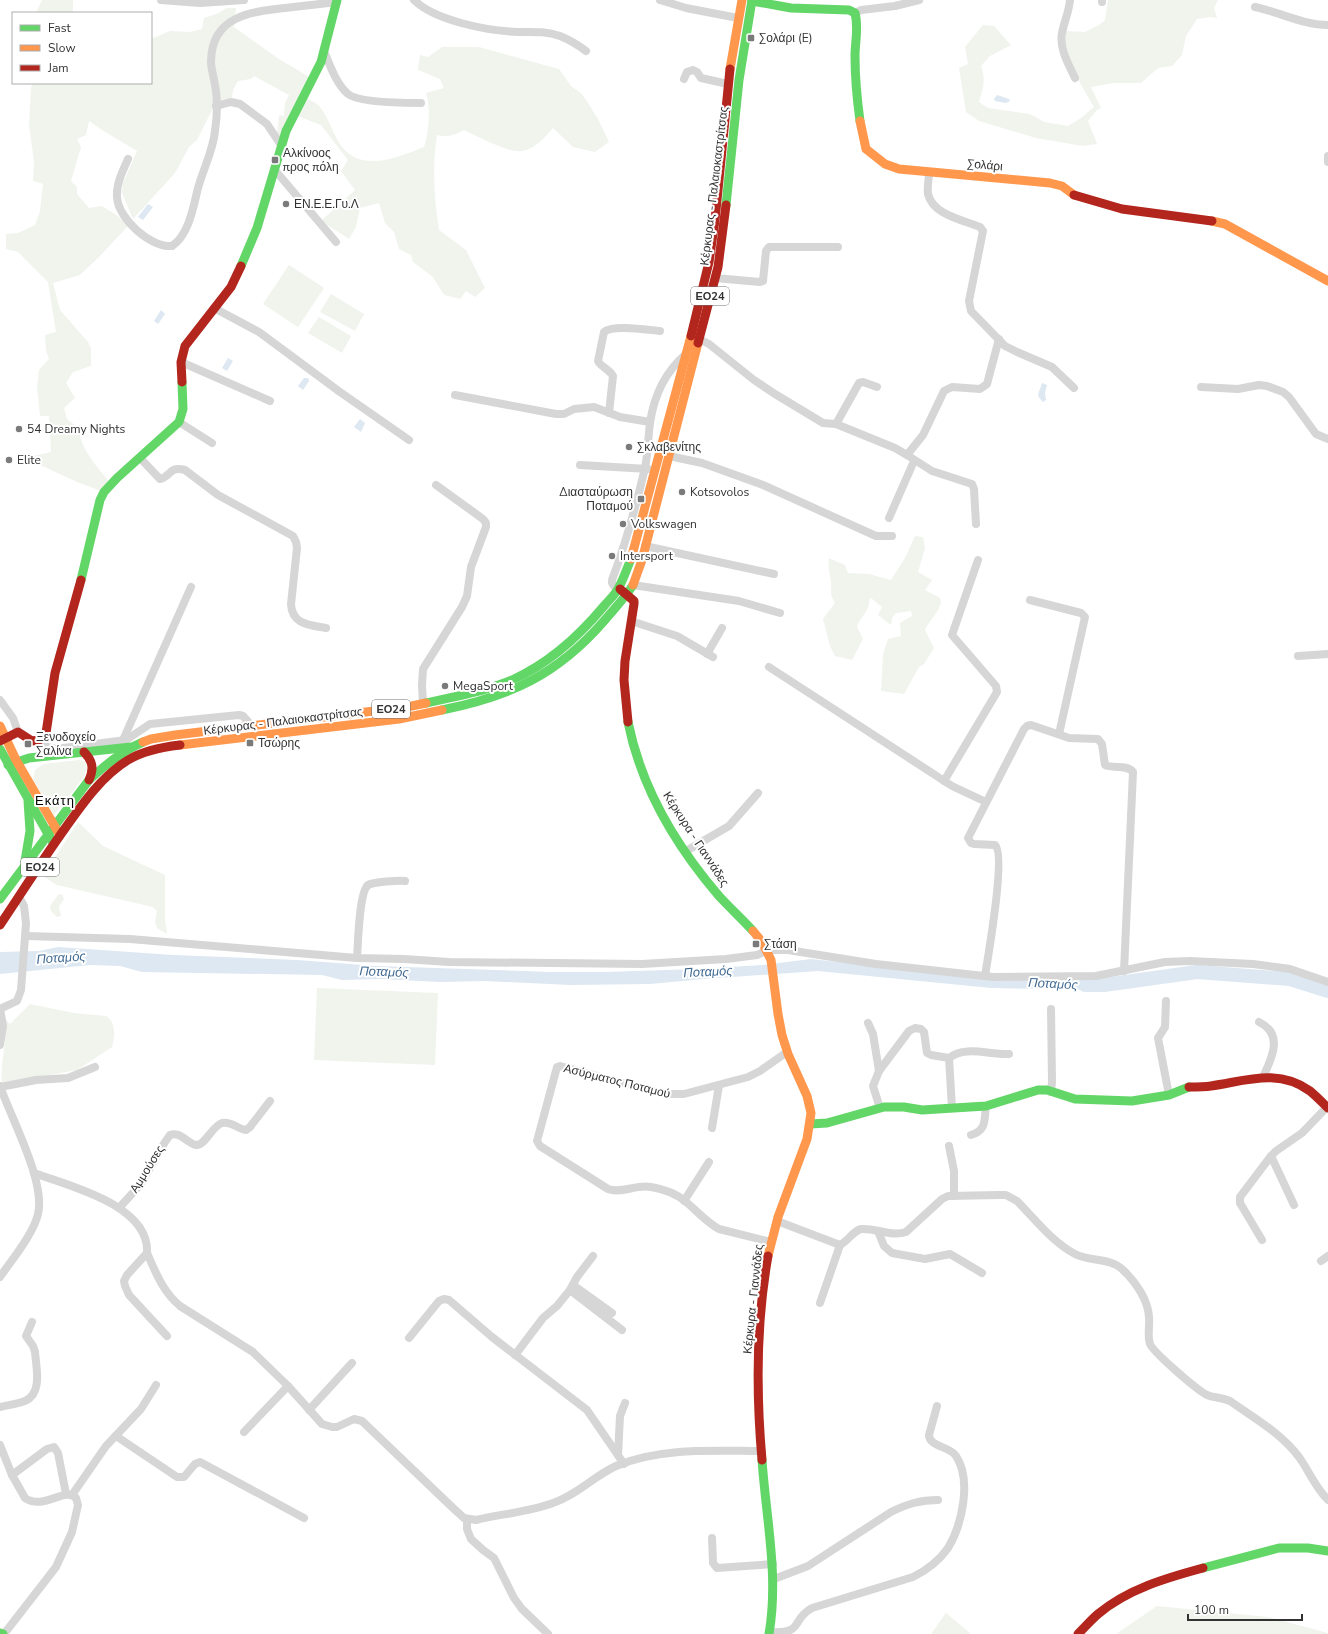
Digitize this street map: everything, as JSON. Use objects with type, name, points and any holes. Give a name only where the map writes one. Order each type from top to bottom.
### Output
[{"type":"main road","name":"Κέρκυρας - Παλαιοκαστρίτσας","points":[[0,899],[89,780],[112,759],[131,747],[151,739],[396,709],[423,704],[490,687],[511,680],[531,670],[549,658],[574,638],[602,610],[618,589],[628,567],[631,542],[655,469],[686,354],[712,246],[728,84],[742,0]]},
{"type":"main road","name":"Κέρκυρας - Παλαιοκαστρίτσας","points":[[0,925],[60,836],[103,781],[118,767],[144,753],[177,745],[399,719],[451,708],[499,695],[526,684],[555,667],[589,638],[621,602],[633,585],[645,546],[715,278],[724,224],[738,87],[752,0]]},
{"type":"main road","points":[[752,0],[791,8],[849,10],[855,13]]},
{"type":"main road","points":[[3,739],[18,732],[32,741],[39,740],[46,733],[55,673],[80,584],[100,500],[104,492],[117,478],[179,422],[182,409],[181,362],[185,346],[231,287],[245,259],[257,228],[286,130],[317,72],[337,1]]},
{"type":"main road","name":"Σολάρι","points":[[855,13],[858,23],[855,56],[856,96],[860,122],[866,149],[876,159],[888,166],[978,178],[1050,183],[1062,186],[1077,197],[1106,205],[1148,214],[1214,221],[1225,224],[1328,281]]},
{"type":"main road","points":[[618,589],[627,594]]},
{"type":"main road","points":[[618,589],[621,602],[631,620]]},
{"type":"main road","name":"Κέρκυρα - Γιαννάδες","points":[[627,594],[634,601],[623,686],[629,726],[641,767],[664,817],[686,851],[716,892],[738,917],[760,938],[768,950],[771,960],[781,1032],[787,1052],[808,1099],[811,1115],[810,1124],[797,1171],[777,1221],[771,1242],[760,1328],[758,1376],[761,1451],[774,1580],[774,1605],[769,1633]]},
{"type":"main road","points":[[0,726],[3,739],[19,775],[60,836]]},
{"type":"main road","points":[[12,762],[26,757],[50,756],[131,747]]},
{"type":"main road","points":[[0,749],[12,762]]},
{"type":"main road","points":[[84,752],[90,758],[94,768],[89,780]]},
{"type":"main road","points":[[19,775],[32,765],[50,756]]},
{"type":"main road","points":[[19,775],[28,801],[54,845]]},
{"type":"main road","points":[[23,867],[30,841],[31,829],[28,801]]},
{"type":"main road","points":[[810,1124],[827,1123],[880,1108],[904,1107],[922,1110],[986,1106],[1038,1090],[1075,1099],[1132,1100],[1168,1095],[1188,1087],[1210,1086],[1264,1077],[1278,1078],[1293,1082],[1310,1091],[1328,1107]]},
{"type":"main road","points":[[1078,1634],[1098,1614],[1126,1595],[1165,1578],[1280,1548],[1308,1548],[1328,1551]]},
{"type":"street","points":[[161,0],[200,3],[244,0]]},
{"type":"street","points":[[414,0],[423,8],[454,21],[498,30],[549,33],[574,42],[586,51]]},
{"type":"street","points":[[660,0],[686,8],[738,18]]},
{"type":"street","points":[[855,13],[861,10],[895,6],[918,0]]},
{"type":"street","points":[[1070,0],[1069,11],[1061,41],[1063,50],[1075,78]]},
{"type":"street","points":[[128,158],[117,192],[120,211],[128,223],[142,234],[165,246],[172,246],[179,240],[192,215],[203,169],[214,139],[216,89],[211,69],[212,55],[217,35],[226,25],[241,16],[257,11],[337,1]]},
{"type":"street","points":[[1255,7],[1274,11],[1308,24],[1328,25]]},
{"type":"street","points":[[324,51],[342,87],[353,97],[420,103]]},
{"type":"street","points":[[684,79],[687,72],[693,70],[697,72],[701,78],[728,84]]},
{"type":"street","points":[[216,106],[231,102],[240,104],[267,124],[281,145]]},
{"type":"street","points":[[1328,156],[1328,162]]},
{"type":"street","points":[[274,169],[336,242]]},
{"type":"street","points":[[929,172],[928,195],[934,206],[948,215],[980,227],[983,231],[969,301],[975,315],[1010,349],[1052,367],[1074,388]]},
{"type":"street","points":[[715,278],[763,281],[766,251],[769,247],[838,247]]},
{"type":"street","points":[[214,308],[259,332],[340,392],[409,440]]},
{"type":"street","points":[[609,413],[613,378],[610,372],[598,361],[604,332],[609,329],[632,328],[660,331]]},
{"type":"street","points":[[699,339],[709,344],[754,380],[822,423],[836,424],[881,441],[932,471],[972,484],[974,489],[976,524]]},
{"type":"street","points":[[907,455],[923,434],[944,392],[952,387],[980,389],[987,384],[999,339]]},
{"type":"street","points":[[631,542],[648,450],[650,422],[658,391],[665,376],[676,362],[686,354]]},
{"type":"street","points":[[181,362],[270,401]]},
{"type":"street","points":[[836,424],[859,383],[863,382],[877,388]]},
{"type":"street","points":[[1201,388],[1238,389],[1267,386],[1283,392],[1289,397],[1316,434],[1328,439]]},
{"type":"street","points":[[455,395],[556,414],[564,414],[574,409],[589,407],[620,417],[650,422]]},
{"type":"street","points":[[179,422],[212,443]]},
{"type":"street","points":[[669,456],[702,463],[784,494],[876,536],[892,536]]},
{"type":"street","points":[[140,458],[160,479],[165,477],[171,470],[185,470],[218,495],[293,536],[297,548],[291,604],[292,614],[302,623],[326,628]]},
{"type":"street","points":[[889,518],[914,460]]},
{"type":"street","points":[[580,465],[655,469]]},
{"type":"street","points":[[423,704],[423,670],[465,602],[471,566],[486,527],[486,523],[483,519],[436,485]]},
{"type":"street","points":[[645,546],[774,574]]},
{"type":"street","points":[[944,781],[997,692],[996,686],[952,634],[978,560]]},
{"type":"street","points":[[633,585],[739,602],[780,613]]},
{"type":"street","points":[[123,740],[191,586]]},
{"type":"street","points":[[1030,600],[1081,613],[1085,618],[1059,734]]},
{"type":"street","points":[[631,620],[677,636],[710,656],[722,628]]},
{"type":"street","points":[[1298,656],[1328,654]]},
{"type":"street","points":[[769,667],[944,781],[986,802]]},
{"type":"street","points":[[0,700],[13,718],[18,732]]},
{"type":"street","points":[[39,740],[47,747],[56,749],[123,740],[130,738],[150,724],[239,715],[243,716],[252,726]]},
{"type":"street","points":[[985,976],[999,877],[998,850],[995,845],[971,843],[968,838],[1025,728],[1029,725],[1078,739],[1098,739],[1102,744],[1105,765],[1108,767],[1128,768],[1134,772],[1124,971]]},
{"type":"street","points":[[686,851],[729,826],[758,793]]},
{"type":"street","points":[[357,958],[361,899],[365,888],[370,884],[390,880],[405,881]]},
{"type":"street","points":[[0,1045],[3,1026],[0,1009],[14,1003],[18,999],[21,990],[26,936],[25,912],[19,897]]},
{"type":"street","points":[[26,936],[130,939],[357,958],[449,962],[642,964],[726,959],[757,954],[768,950],[788,950],[876,964],[985,976],[1096,976],[1165,962],[1190,961],[1252,964],[1290,969],[1328,982]]},
{"type":"street","points":[[1166,1001],[1165,1027],[1158,1038],[1168,1095]]},
{"type":"street","points":[[1051,1008],[1051,1092]]},
{"type":"street","points":[[1259,1022],[1267,1027],[1274,1041],[1273,1057],[1264,1077]]},
{"type":"street","points":[[868,1023],[873,1034],[879,1071]]},
{"type":"street","points":[[880,1108],[873,1086],[879,1071],[907,1032],[913,1029],[921,1029],[924,1032],[926,1051],[929,1054],[949,1058],[954,1054],[964,1051],[997,1055],[1009,1054]]},
{"type":"street","name":"Ασύρματος Ποταμού","points":[[684,1200],[674,1194],[649,1186],[620,1191],[608,1189],[538,1145],[537,1139],[557,1067],[560,1066],[672,1095],[684,1094],[754,1074],[787,1052]]},
{"type":"street","points":[[949,1058],[952,1108]]},
{"type":"street","points":[[0,1277],[27,1237],[38,1216],[38,1197],[34,1173],[0,1087],[36,1080],[68,1078],[95,1067]]},
{"type":"street","points":[[712,1128],[719,1085]]},
{"type":"street","name":"Αμμούσες","points":[[120,1208],[140,1184],[170,1135],[178,1135],[194,1144],[199,1145],[203,1142],[212,1129],[221,1124],[232,1124],[246,1130],[270,1101]]},
{"type":"street","points":[[971,1135],[979,1133],[982,1130],[986,1106]]},
{"type":"street","points":[[1262,1240],[1240,1199],[1276,1150],[1302,1133],[1328,1107]]},
{"type":"street","points":[[949,1146],[954,1171],[954,1196]]},
{"type":"street","points":[[1271,1156],[1294,1205]]},
{"type":"street","points":[[709,1162],[684,1200],[712,1226],[771,1242]]},
{"type":"street","points":[[34,1173],[103,1199],[120,1208],[137,1222],[143,1231],[147,1242],[147,1253],[159,1280],[172,1299],[193,1316],[253,1352],[288,1386],[322,1424],[337,1427],[354,1419],[362,1420],[453,1508],[467,1519],[476,1520],[554,1503],[584,1487],[616,1466],[669,1452],[761,1451]]},
{"type":"street","points":[[820,1303],[840,1245],[858,1230],[865,1228],[900,1234],[906,1232],[942,1198],[999,1194],[1010,1197],[1017,1201],[1056,1240],[1069,1250],[1081,1257],[1109,1262],[1122,1269],[1144,1298],[1148,1307],[1149,1338],[1154,1350],[1206,1394],[1230,1401],[1268,1427],[1286,1442],[1299,1458],[1321,1493],[1328,1500]]},
{"type":"street","points":[[777,1221],[840,1245]]},
{"type":"street","points":[[878,1231],[884,1246],[892,1253],[924,1259],[950,1254],[982,1273]]},
{"type":"street","points":[[147,1253],[127,1275],[124,1281],[124,1286],[129,1295],[167,1336]]},
{"type":"street","points":[[515,1355],[543,1318],[557,1306],[572,1288],[577,1277],[593,1256]]},
{"type":"street","points":[[1321,1261],[1328,1256]]},
{"type":"street","points":[[572,1288],[612,1313]]},
{"type":"street","points":[[572,1288],[622,1330]]},
{"type":"street","points":[[409,1338],[439,1301],[446,1299],[515,1355],[587,1410],[624,1464]]},
{"type":"street","points":[[0,1407],[25,1400],[32,1396],[36,1388],[35,1352],[26,1336],[32,1322]]},
{"type":"street","points":[[309,1410],[352,1363]]},
{"type":"street","points":[[0,1445],[12,1475],[22,1494],[29,1501],[43,1502],[69,1494],[106,1446],[141,1409],[156,1385]]},
{"type":"street","points":[[244,1432],[288,1386]]},
{"type":"street","points":[[618,1455],[620,1416],[625,1404]]},
{"type":"street","points":[[769,1633],[793,1629],[804,1614],[812,1608],[913,1577],[924,1572],[935,1563],[948,1548],[955,1534],[962,1508],[964,1479],[960,1464],[954,1453],[933,1443],[929,1439],[937,1406]]},
{"type":"street","points":[[116,1436],[177,1477],[184,1477],[195,1464],[200,1462],[304,1518]]},
{"type":"street","points":[[2,1634],[51,1575],[72,1532],[78,1505],[76,1498],[69,1494],[58,1453],[54,1446],[47,1449],[12,1475]]},
{"type":"street","points":[[774,1580],[808,1566],[891,1512],[906,1504],[917,1501],[938,1500]]},
{"type":"street","points":[[467,1519],[467,1529],[471,1539],[494,1558],[518,1604],[548,1634]]},
{"type":"street","points":[[712,1538],[713,1563],[717,1568],[773,1564]]},
{"type":"shaded area","points":[[42,0],[73,0],[73,12],[36,12]]},
{"type":"shaded area","points":[[1108,0],[1218,0],[1214,8],[1217,18],[1210,17],[1197,19],[1186,36],[1182,55],[1172,66],[1158,68],[1141,83],[1113,83],[1091,87],[1101,108],[1097,110],[1088,121],[1097,144],[1083,146],[1036,138],[979,121],[966,112],[959,68],[968,64],[965,47],[983,25],[994,26],[1011,45],[990,56],[981,66],[984,80],[979,102],[988,108],[1030,114],[1044,122],[1068,126],[1081,118],[1094,107],[1070,60],[1067,50],[1066,31],[1085,32],[1099,25],[1105,20]]},
{"type":"shaded area","points":[[226,8],[236,8],[234,27],[279,59],[311,78],[301,96],[314,102],[320,107],[342,147],[351,155],[360,159],[371,161],[393,158],[424,147],[429,120],[428,98],[426,93],[444,88],[440,79],[418,70],[420,55],[428,57],[442,47],[479,47],[559,69],[571,86],[582,94],[598,119],[609,142],[595,152],[573,147],[553,128],[536,145],[528,150],[517,151],[494,144],[464,130],[451,136],[437,135],[434,159],[434,182],[439,230],[466,250],[485,288],[475,297],[466,291],[460,299],[444,295],[433,277],[413,262],[411,255],[399,249],[394,232],[385,223],[379,203],[360,208],[356,227],[349,239],[321,221],[355,190],[341,171],[348,160],[321,125],[292,114],[280,140],[277,135],[279,115],[284,116],[285,103],[289,95],[254,76],[251,79],[238,81],[233,90],[232,97],[222,107],[213,108],[197,140],[189,147],[175,173],[133,219],[122,193],[123,183],[137,151],[89,121],[86,135],[77,139],[81,147],[71,181],[77,187],[77,194],[89,208],[102,206],[118,216],[128,226],[80,275],[53,283],[60,310],[88,342],[91,348],[91,366],[73,372],[66,383],[75,398],[64,408],[67,419],[80,429],[80,436],[85,449],[109,481],[104,492],[77,482],[38,464],[34,465],[33,456],[51,452],[49,416],[40,416],[37,387],[39,370],[49,359],[46,351],[45,335],[56,332],[48,282],[18,252],[6,249],[6,234],[18,233],[35,225],[40,211],[43,184],[33,181],[34,162],[29,125],[31,88],[33,84],[152,84],[152,39],[170,31],[190,32],[202,29],[204,18],[219,13]]},
{"type":"shaded area","points":[[289,265],[324,288],[298,327],[263,304]]},
{"type":"shaded area","points":[[331,294],[364,314],[355,331],[320,312]]},
{"type":"shaded area","points":[[319,317],[351,336],[342,353],[308,333]]},
{"type":"shaded area","points":[[915,536],[923,537],[925,548],[918,572],[932,580],[925,590],[940,598],[941,602],[938,610],[925,630],[934,648],[924,664],[919,667],[904,694],[881,691],[883,654],[888,639],[901,636],[900,623],[912,616],[911,611],[896,613],[892,618],[891,625],[878,615],[882,607],[871,598],[869,606],[859,621],[857,627],[863,639],[852,660],[835,656],[830,646],[823,619],[835,603],[831,595],[829,558],[845,565],[848,573],[869,574],[891,580],[905,558]]},
{"type":"shaded area","points":[[79,760],[85,761],[87,769],[84,777],[54,815],[33,779],[35,770],[44,764]]},
{"type":"shaded area","points":[[78,822],[103,846],[165,875],[165,920],[167,934],[157,928],[155,922],[157,911],[153,907],[57,885],[43,876]]},
{"type":"shaded area","points":[[62,894],[64,899],[59,907],[61,916],[57,917],[51,911],[50,906],[58,895]]},
{"type":"shaded area","points":[[317,988],[438,993],[435,1065],[314,1060]]},
{"type":"shaded area","points":[[30,1004],[74,1013],[106,1016],[112,1022],[114,1030],[112,1047],[77,1070],[2,1084],[6,1020],[10,1024]]},
{"type":"shaded area","points":[[1157,1606],[1268,1617],[1328,1634],[1116,1634]]},
{"type":"shaded area","points":[[946,1613],[971,1634],[931,1634]]},
{"type":"water","points":[[997,95],[1009,99],[1010,101],[1006,103],[995,101],[994,99]]},
{"type":"water","points":[[148,204],[153,207],[143,220],[138,217]]},
{"type":"water","points":[[161,310],[165,314],[158,324],[154,321]]},
{"type":"water","points":[[228,358],[233,361],[227,371],[222,368]]},
{"type":"water","points":[[304,378],[308,378],[309,381],[303,390],[298,386]]},
{"type":"water","points":[[1042,383],[1047,385],[1045,393],[1046,400],[1043,402],[1038,395]]},
{"type":"water","points":[[360,419],[365,423],[361,432],[354,427]]},
{"type":"water","points":[[58,947],[173,955],[297,960],[376,966],[550,972],[696,969],[763,965],[811,959],[984,978],[1096,981],[1104,985],[1101,990],[991,988],[818,971],[650,984],[570,985],[484,981],[440,982],[380,979],[342,980],[322,975],[142,972],[120,966],[90,965],[0,974],[0,952],[39,951]]},
{"type":"waterway","name":"Ποταμός","points":[[1085,985],[1104,985],[1197,972],[1290,979],[1328,991]]},
{"type":"traffic: fast","points":[[241,266],[257,228],[286,131],[321,62],[337,0]]},
{"type":"traffic: fast","points":[[726,205],[739,80],[752,0]]},
{"type":"traffic: fast","points":[[752,1],[791,8],[849,10],[855,13],[857,29],[855,72],[860,121]]},
{"type":"traffic: fast","points":[[81,580],[100,500],[104,492],[117,478],[179,422],[183,409],[182,382]]},
{"type":"traffic: fast","points":[[426,703],[502,684],[538,666],[562,648],[584,628],[614,595],[621,584],[631,559]]},
{"type":"traffic: fast","points":[[442,710],[490,698],[511,690],[550,669],[569,656],[586,640],[604,621],[633,585]]},
{"type":"traffic: fast","points":[[628,722],[642,770],[662,815],[688,857],[703,877],[753,931]]},
{"type":"traffic: fast","points":[[0,899],[89,780],[114,759],[143,742]]},
{"type":"traffic: fast","points":[[8,765],[29,758],[131,747]]},
{"type":"traffic: fast","points":[[0,749],[52,841]]},
{"type":"traffic: fast","points":[[25,861],[30,831],[28,801]]},
{"type":"traffic: fast","points":[[810,1124],[827,1123],[884,1107],[904,1107],[922,1110],[986,1106],[1038,1090],[1047,1090],[1075,1099],[1132,1101],[1169,1095],[1189,1087]]},
{"type":"traffic: fast","points":[[762,1460],[771,1547],[773,1590],[769,1634]]},
{"type":"traffic: fast","points":[[1203,1568],[1279,1548],[1308,1548],[1328,1551]]},
{"type":"traffic: slow","points":[[730,69],[742,0]]},
{"type":"traffic: slow","points":[[860,121],[866,149],[885,164],[899,169],[1050,183],[1062,186],[1074,195]]},
{"type":"traffic: slow","points":[[1212,221],[1225,224],[1328,281]]},
{"type":"traffic: slow","points":[[631,559],[691,336]]},
{"type":"traffic: slow","points":[[633,585],[642,560],[698,343]]},
{"type":"traffic: slow","points":[[143,742],[151,739],[175,735],[407,707],[426,703]]},
{"type":"traffic: slow","points":[[180,745],[399,719],[442,710]]},
{"type":"traffic: slow","points":[[0,726],[16,760],[58,832]]},
{"type":"traffic: slow","points":[[753,931],[762,942],[771,960],[782,1035],[788,1054],[807,1096],[811,1113],[807,1139],[778,1217],[768,1256]]},
{"type":"traffic: jam","points":[[691,336],[709,262],[715,220],[730,69]]},
{"type":"traffic: jam","points":[[1074,195],[1122,209],[1212,221]]},
{"type":"traffic: jam","points":[[698,343],[718,267],[726,205]]},
{"type":"traffic: jam","points":[[182,382],[181,362],[185,346],[231,287],[241,266]]},
{"type":"traffic: jam","points":[[0,741],[18,732],[32,741],[39,740],[46,733],[55,673],[81,580]]},
{"type":"traffic: jam","points":[[620,589],[634,601],[625,661],[624,680],[628,722]]},
{"type":"traffic: jam","points":[[0,925],[66,827],[86,799],[101,782],[119,766],[140,754],[180,745]]},
{"type":"traffic: jam","points":[[84,752],[92,765],[92,772],[89,780]]},
{"type":"traffic: jam","points":[[1189,1087],[1208,1086],[1249,1079],[1274,1078],[1298,1084],[1310,1091],[1328,1108]]},
{"type":"traffic: jam","points":[[762,1460],[758,1358],[761,1307],[768,1256]]},
{"type":"traffic: jam","points":[[1078,1634],[1098,1614],[1110,1605],[1135,1591],[1161,1580],[1203,1568]]},
{"type":"place","name":"Σολάρι (E)","points":[[751,38]]},
{"type":"place","name":"Αλκίνοος προς πόλη","points":[[275,160]]},
{"type":"place","name":"ΕΝ.Ε.Ε.Γυ.Λ","points":[[286,204]]},
{"type":"place","name":"54 Dreamy Nights","points":[[19,429]]},
{"type":"place","name":"Σκλαβενίτης","points":[[629,447]]},
{"type":"place","name":"Elite","points":[[9,460]]},
{"type":"place","name":"Kotsovolos","points":[[682,492]]},
{"type":"place","name":"Διασταύρωση Ποταμού","points":[[641,499]]},
{"type":"place","name":"Volkswagen","points":[[623,524]]},
{"type":"place","name":"Intersport","points":[[612,556]]},
{"type":"place","name":"MegaSport","points":[[445,686]]},
{"type":"place","name":"Τσώρης","points":[[250,743]]},
{"type":"place","name":"Ξενοδοχείο Σαλίνα","points":[[28,744]]},
{"type":"place","name":"Στάση","points":[[756,944]]},
{"type":"district","name":"Εκάτη","points":[[55,801]]}]
